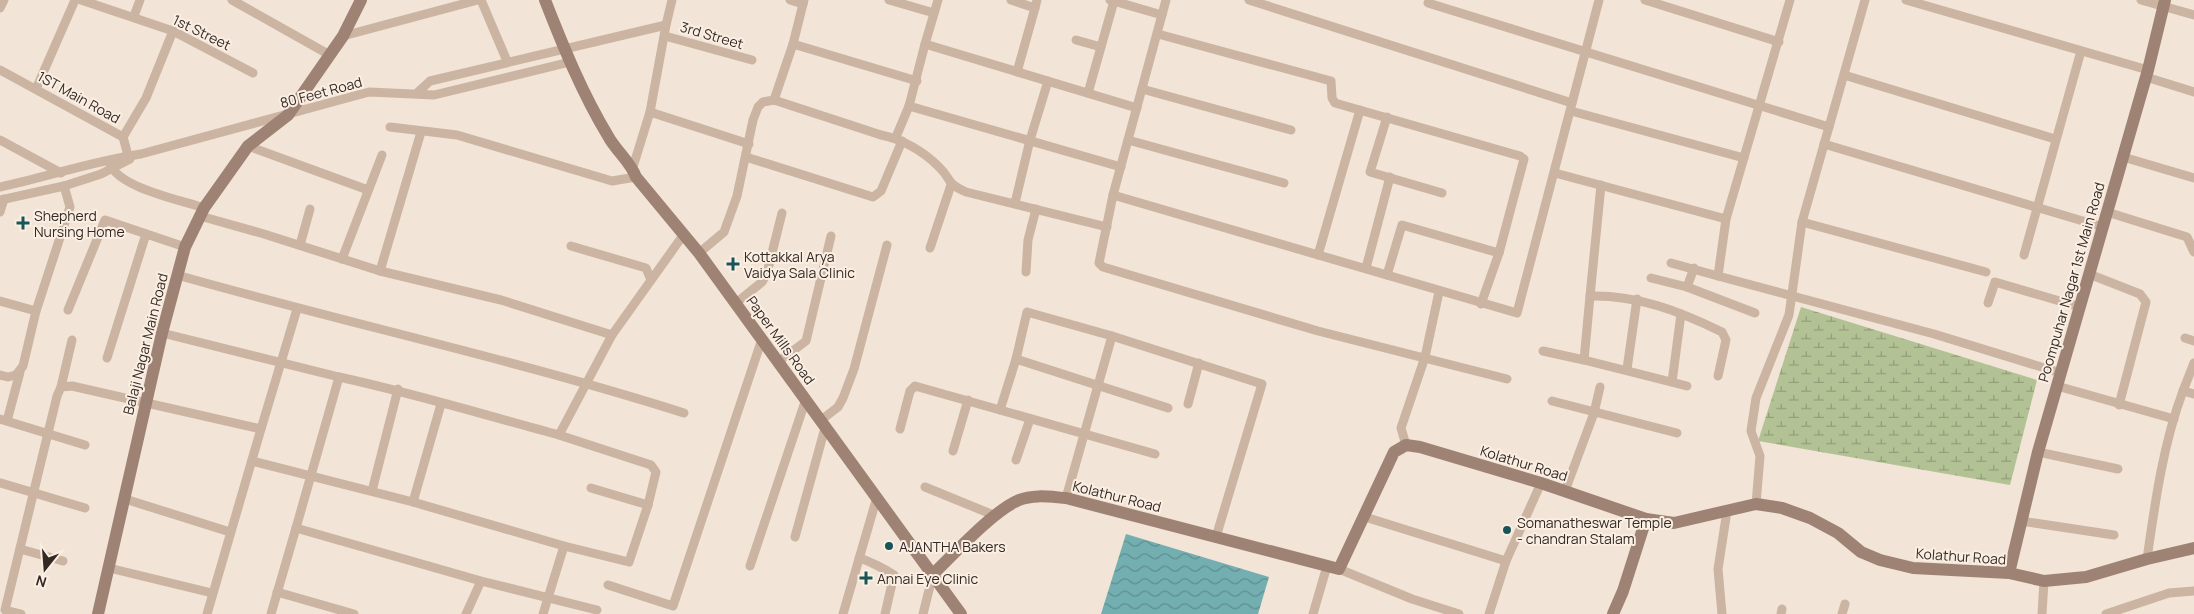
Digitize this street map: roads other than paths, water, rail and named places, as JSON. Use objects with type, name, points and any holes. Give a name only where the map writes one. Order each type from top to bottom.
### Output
[{"type":"main road","name":"Balaji Nagar Main Road","points":[[98,614],[126,499],[162,333],[185,247],[202,212],[248,146],[288,115],[328,54],[343,36],[360,0]]},
{"type":"main road","name":"Paper Mills Road","points":[[545,0],[564,49],[608,138],[699,252],[806,399],[822,425],[877,497],[961,614]]},
{"type":"main road","name":"Poompuhar Nagar 1st Main Road","points":[[2009,574],[2038,452],[2147,74],[2164,3]]},
{"type":"main road","name":"Kolathur Road","points":[[1406,445],[1420,447],[1541,483],[1646,519],[1674,523],[1756,504],[1782,508],[1810,518],[1838,533],[1861,552],[1880,560],[1913,568],[2009,574],[2044,581],[2086,577],[2147,559],[2194,548]]},
{"type":"main road","points":[[1333,568],[1365,517],[1394,452],[1406,445]]},
{"type":"main road","name":"Kolathur Road","points":[[933,574],[996,516],[1019,500],[1036,496],[1066,498],[1333,568]]},
{"type":"main road","points":[[1613,614],[1624,591],[1646,519]]},
{"type":"street","points":[[0,8],[4,0]]},
{"type":"street","points":[[36,88],[75,0]]},
{"type":"street","name":"1st Street","points":[[81,0],[134,16],[173,31],[253,73]]},
{"type":"street","points":[[134,16],[140,0]]},
{"type":"street","points":[[232,0],[328,54]]},
{"type":"street","points":[[343,36],[479,0],[507,62]]},
{"type":"street","points":[[390,127],[457,135],[479,140],[612,181],[635,172],[650,112],[672,0]]},
{"type":"street","points":[[774,100],[793,44],[803,2],[790,0]]},
{"type":"street","points":[[889,0],[934,13]]},
{"type":"street","points":[[746,157],[873,197],[881,191],[917,81],[925,44],[938,0]]},
{"type":"street","points":[[1011,0],[1036,4],[1017,72]]},
{"type":"street","points":[[1166,0],[1113,195],[1107,227],[1098,256],[1099,263],[1103,267],[1318,331],[1507,379]]},
{"type":"street","points":[[1249,0],[1572,107],[1744,158]]},
{"type":"street","points":[[1113,195],[1366,268],[1438,292],[1518,313],[1599,0]]},
{"type":"street","points":[[1645,0],[1779,42]]},
{"type":"street","points":[[1718,276],[1726,219],[1790,0]]},
{"type":"street","points":[[1756,504],[1760,456],[1751,431],[1756,398],[1790,315],[1802,222],[1865,0]]},
{"type":"street","points":[[1906,0],[2081,51],[2194,92]]},
{"type":"street","points":[[2140,0],[2164,3],[2194,15]]},
{"type":"street","points":[[1088,93],[1112,1],[1162,15]]},
{"type":"street","points":[[1428,3],[1829,127]]},
{"type":"street","points":[[417,93],[430,81],[666,24]]},
{"type":"street","points":[[123,138],[146,98],[173,31]]},
{"type":"street","points":[[1158,34],[1331,81],[1332,98],[1335,103],[1520,156],[1524,159],[1499,253],[1481,304]]},
{"type":"street","name":"3rd Street","points":[[665,36],[752,60]]},
{"type":"street","points":[[1076,40],[1101,47]]},
{"type":"street","points":[[793,44],[917,81]]},
{"type":"street","points":[[925,44],[1137,108]]},
{"type":"street","points":[[2024,255],[2081,51]]},
{"type":"street","name":"80 Feet Road","points":[[0,187],[129,158],[369,92],[417,93],[434,96],[570,62]]},
{"type":"street","name":"1ST Main Road","points":[[0,70],[36,88],[123,138],[129,158]]},
{"type":"street","points":[[1844,75],[2055,139]]},
{"type":"street","points":[[1015,203],[1030,140],[1048,81]]},
{"type":"street","points":[[1142,89],[1291,130]]},
{"type":"street","points":[[699,252],[724,232],[736,196],[753,120],[758,107],[763,102],[774,100],[899,139],[940,168],[951,185],[987,198],[1015,203],[1107,227]]},
{"type":"street","points":[[909,106],[1121,167]]},
{"type":"street","points":[[1318,255],[1360,110]]},
{"type":"street","points":[[650,112],[749,144]]},
{"type":"street","points":[[1387,117],[1370,172],[1442,193]]},
{"type":"street","points":[[380,271],[421,132]]},
{"type":"street","points":[[0,140],[61,174]]},
{"type":"street","points":[[1128,140],[1284,183]]},
{"type":"street","points":[[1824,144],[2103,227]]},
{"type":"street","points":[[248,146],[368,190]]},
{"type":"street","points":[[342,258],[382,155]]},
{"type":"street","points":[[2123,157],[2194,178]]},
{"type":"street","points":[[109,163],[119,178],[202,212],[380,271],[501,300],[612,335]]},
{"type":"street","name":"80 Feet Road","points":[[2,200],[64,186],[100,174],[109,163]]},
{"type":"street","points":[[1554,173],[1726,219]]},
{"type":"street","points":[[1366,268],[1390,178]]},
{"type":"street","points":[[930,248],[951,185]]},
{"type":"street","points":[[1584,360],[1601,185]]},
{"type":"street","points":[[64,186],[70,207],[36,311],[20,372],[4,420],[85,446]]},
{"type":"street","points":[[0,212],[2,200]]},
{"type":"street","points":[[300,245],[310,209]]},
{"type":"street","points":[[1026,272],[1028,240],[1036,209]]},
{"type":"street","points":[[2107,212],[2187,237],[2194,252]]},
{"type":"street","points":[[736,303],[762,282],[767,273],[782,213]]},
{"type":"street","points":[[68,310],[105,220],[185,247]]},
{"type":"street","points":[[1802,222],[1986,272]]},
{"type":"street","points":[[1387,275],[1402,225],[1499,253]]},
{"type":"street","points":[[107,358],[146,234]]},
{"type":"street","points":[[559,435],[612,335],[684,234]]},
{"type":"street","points":[[778,362],[806,341],[832,236]]},
{"type":"street","points":[[796,537],[822,425],[838,407],[854,369],[887,245]]},
{"type":"street","points":[[571,246],[646,268],[651,280]]},
{"type":"street","points":[[1671,263],[1934,334],[2061,374]]},
{"type":"street","points":[[1687,288],[1694,268]]},
{"type":"street","points":[[177,274],[297,309],[588,383],[684,413]]},
{"type":"street","points":[[2089,274],[2140,294],[2146,302],[2119,404]]},
{"type":"street","points":[[1651,278],[1687,288],[1756,313]]},
{"type":"street","points":[[1988,303],[1995,282],[2080,307]]},
{"type":"street","points":[[1406,445],[1401,428],[1425,357],[1438,292]]},
{"type":"street","points":[[1590,296],[1637,298],[1682,314],[1724,335],[1726,343],[1718,376]]},
{"type":"street","points":[[1627,369],[1637,298]]},
{"type":"street","points":[[0,301],[36,311]]},
{"type":"street","points":[[207,614],[297,309]]},
{"type":"street","points":[[1000,410],[1016,359],[1027,312],[1112,336],[1262,384],[1216,537]]},
{"type":"street","points":[[1672,382],[1682,314]]},
{"type":"street","points":[[162,333],[339,378],[398,390],[441,404],[559,435],[650,465],[656,472],[656,478],[629,562],[564,546],[372,491],[252,461]]},
{"type":"street","points":[[1066,498],[1112,336]]},
{"type":"street","points":[[2185,338],[2194,341]]},
{"type":"street","points":[[608,585],[672,610],[762,339]]},
{"type":"street","points":[[21,614],[2,609],[20,550],[72,340]]},
{"type":"street","points":[[1543,351],[1627,369],[1687,386]]},
{"type":"street","points":[[1016,359],[1168,408]]},
{"type":"street","points":[[1188,404],[1199,363]]},
{"type":"street","points":[[2147,559],[2158,487],[2174,420],[2194,363]]},
{"type":"street","points":[[0,376],[8,377],[20,372]]},
{"type":"street","points":[[271,614],[339,378]]},
{"type":"street","points":[[61,387],[72,386],[261,429]]},
{"type":"street","points":[[900,429],[910,391],[915,386],[1155,454]]},
{"type":"street","points":[[2057,386],[2174,420]]},
{"type":"street","points":[[1565,492],[1594,413],[1600,387]]},
{"type":"street","points":[[372,491],[398,390]]},
{"type":"street","points":[[2183,391],[2194,394]]},
{"type":"street","points":[[750,566],[806,399]]},
{"type":"street","points":[[953,451],[968,400]]},
{"type":"street","points":[[1552,401],[1677,433]]},
{"type":"street","points":[[413,502],[441,404]]},
{"type":"street","points":[[1016,460],[1030,419]]},
{"type":"street","points":[[2038,452],[2118,469]]},
{"type":"street","points":[[1,483],[86,508]]},
{"type":"street","points":[[1488,614],[1506,562],[1541,483]]},
{"type":"street","points":[[925,487],[996,516]]},
{"type":"street","points":[[591,488],[648,505]]},
{"type":"street","points":[[843,614],[877,497]]},
{"type":"street","points":[[126,499],[230,532]]},
{"type":"street","points":[[1722,614],[1718,568],[1727,511]]},
{"type":"street","points":[[1365,517],[1506,562]]},
{"type":"street","points":[[2021,521],[2114,535]]},
{"type":"street","points":[[296,528],[482,581],[597,610]]},
{"type":"street","points":[[543,614],[564,546]]},
{"type":"street","points":[[20,550],[64,561]]},
{"type":"street","points":[[859,558],[871,561],[877,567],[894,575],[885,614]]},
{"type":"street","points":[[109,568],[212,593]]},
{"type":"street","points":[[1313,614],[1333,568],[1412,599],[1459,614]]},
{"type":"street","points":[[923,614],[933,574]]},
{"type":"street","points":[[466,614],[482,581]]},
{"type":"street","points":[[2042,614],[2044,581]]},
{"type":"street","points":[[2106,614],[2169,593],[2194,590]]},
{"type":"street","points":[[278,592],[354,614]]},
{"type":"street","points":[[1842,614],[1845,604]]},
{"type":"water","points":[[1126,534],[1269,577],[1258,614],[1101,614]]},
{"type":"place","name":"Shepherd Nursing Home","points":[[23,223]]},
{"type":"place","name":"Kottakkal Arya Vaidya Sala Clinic","points":[[733,264]]},
{"type":"place","name":"Somanatheswar Temple - chandran Stalam","points":[[1507,530]]},
{"type":"place","name":"AJANTHA Bakers","points":[[889,546]]},
{"type":"place","name":"Annai Eye Clinic","points":[[866,578]]}]
